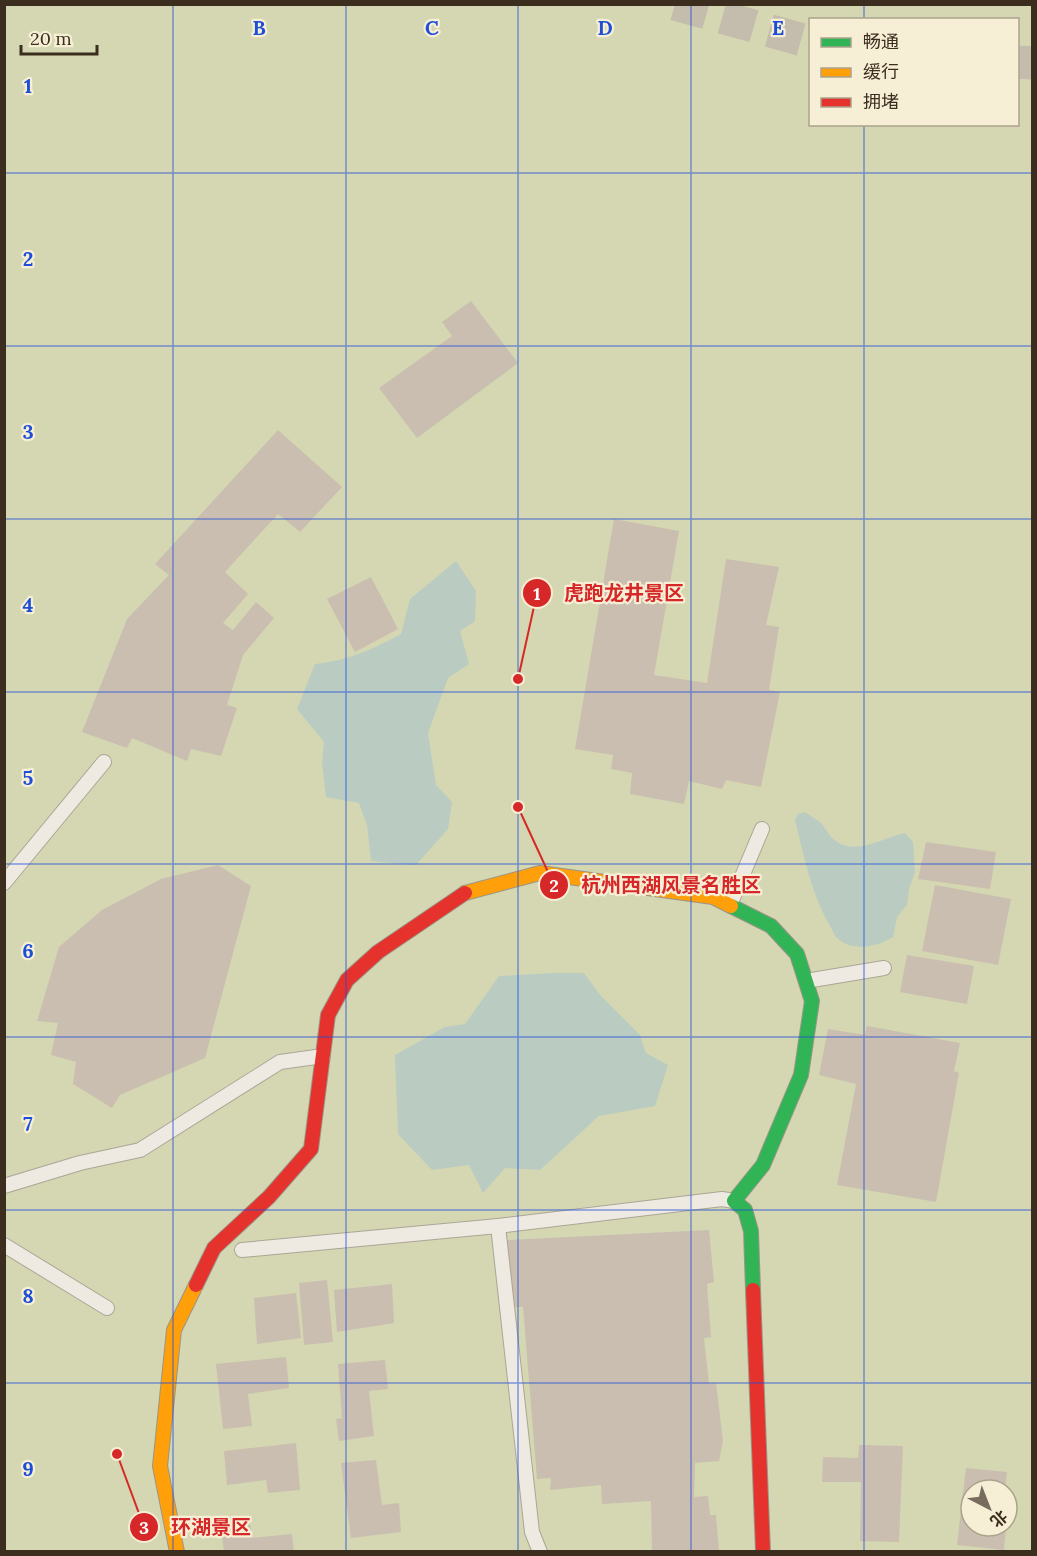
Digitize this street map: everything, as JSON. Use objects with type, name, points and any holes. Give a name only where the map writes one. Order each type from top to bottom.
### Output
[{"type":"street","points":[[177,1551],[160,1466],[174,1330],[214,1248],[269,1197],[311,1149],[328,1015],[347,980],[378,952],[461,894],[540,873],[713,897],[771,927],[796,954],[812,1000],[801,1076],[763,1166],[734,1201],[745,1210],[751,1231],[763,1551]]},
{"type":"lane","points":[[4,883],[105,762]]},
{"type":"lane","points":[[729,905],[762,830]]},
{"type":"lane","points":[[806,982],[884,968]]},
{"type":"lane","points":[[4,1186],[80,1163],[140,1150],[280,1062],[322,1056]]},
{"type":"lane","points":[[242,1250],[498,1226],[722,1199],[734,1201]]},
{"type":"lane","points":[[498,1226],[532,1532],[540,1551]]},
{"type":"lane","points":[[4,1245],[107,1308]]},
{"type":"green space","points":[[5,5],[1032,5],[1032,1551],[5,1552]]},
{"type":"shaded area","points":[[456,561],[476,591],[475,621],[460,631],[469,664],[448,678],[428,733],[436,785],[452,802],[448,829],[416,865],[371,861],[367,825],[359,803],[326,797],[322,762],[324,742],[297,709],[315,664],[360,654],[401,634],[410,599]]},
{"type":"shaded area","points":[[805,812],[821,823],[834,839],[844,845],[861,846],[905,833],[913,842],[915,872],[909,889],[907,905],[897,917],[893,937],[872,945],[857,946],[843,942],[836,937],[818,901],[795,820],[798,814]]},
{"type":"shaded area","points":[[584,973],[601,996],[640,1035],[646,1053],[668,1065],[655,1106],[599,1116],[540,1170],[505,1168],[483,1193],[469,1165],[432,1170],[398,1134],[395,1055],[445,1027],[465,1024],[499,976]]},
{"type":"building","points":[[471,301],[518,363],[417,438],[379,388],[452,336],[442,322]]},
{"type":"building","points":[[278,430],[342,487],[300,532],[278,514],[225,572],[248,594],[223,623],[233,630],[256,602],[274,618],[243,655],[227,705],[237,708],[221,756],[191,749],[187,761],[132,738],[127,748],[82,732],[127,619],[169,575],[155,564]]},
{"type":"building","points":[[614,519],[679,531],[654,675],[707,683],[726,559],[779,567],[766,625],[779,627],[769,690],[780,692],[761,787],[726,780],[722,789],[689,781],[684,804],[630,794],[632,773],[611,769],[613,755],[575,749]]},
{"type":"building","points":[[371,577],[398,629],[355,652],[327,599]]},
{"type":"building","points":[[926,842],[996,852],[990,889],[918,879]]},
{"type":"building","points":[[218,865],[251,886],[205,1058],[120,1095],[112,1108],[73,1084],[76,1062],[51,1055],[58,1023],[37,1021],[59,947],[102,910],[161,879]]},
{"type":"building","points":[[935,885],[1011,899],[998,965],[922,951]]},
{"type":"building","points":[[907,955],[974,966],[967,1004],[900,992]]},
{"type":"building","points":[[867,1026],[960,1043],[954,1071],[959,1073],[936,1202],[837,1185],[856,1084],[819,1075],[828,1029],[865,1035]]},
{"type":"building","points":[[709,1230],[714,1282],[707,1284],[711,1337],[704,1338],[709,1384],[716,1383],[723,1441],[719,1461],[695,1463],[694,1497],[708,1496],[710,1515],[716,1515],[719,1552],[652,1552],[651,1501],[602,1504],[601,1485],[550,1490],[551,1478],[537,1479],[523,1307],[509,1307],[507,1240]]},
{"type":"building","points":[[327,1280],[333,1342],[304,1345],[299,1283]]},
{"type":"building","points":[[392,1284],[394,1323],[337,1332],[334,1290]]},
{"type":"building","points":[[296,1293],[301,1338],[257,1344],[254,1298]]},
{"type":"building","points":[[286,1357],[289,1388],[248,1394],[252,1426],[223,1429],[216,1364]]},
{"type":"building","points":[[385,1360],[388,1389],[369,1391],[374,1436],[339,1441],[336,1419],[342,1418],[338,1364]]},
{"type":"building","points":[[296,1443],[300,1490],[268,1493],[266,1480],[227,1485],[224,1451]]},
{"type":"building","points":[[859,1445],[903,1446],[899,1542],[860,1541],[861,1482],[822,1482],[823,1457],[858,1458]]},
{"type":"building","points":[[376,1460],[382,1505],[399,1503],[401,1532],[351,1538],[341,1463]]},
{"type":"building","points":[[966,1468],[1007,1472],[1006,1478],[965,1478]]},
{"type":"building","points":[[250,1524],[252,1538],[292,1534],[294,1552],[224,1552],[221,1527]]},
{"type":"building","points":[[959,1528],[959,1538],[1005,1538],[1004,1550],[957,1545]]},
{"type":"tunnel","points":[[675,4],[809,42]]},
{"type":"tunnel","points":[[1019,62],[1032,63]]},
{"type":"traffic: fast","points":[[731,906],[771,926],[797,954],[812,1001],[801,1075],[763,1165],[734,1201],[745,1210],[751,1231],[753,1290]]},
{"type":"traffic: slow","points":[[465,893],[540,873],[713,897],[731,906]]},
{"type":"traffic: slow","points":[[177,1552],[160,1466],[174,1330],[196,1285]]},
{"type":"traffic: jam","points":[[196,1285],[214,1248],[269,1197],[311,1149],[328,1015],[347,980],[378,952],[465,893]]},
{"type":"traffic: jam","points":[[753,1290],[763,1552]]},
{"type":"place","name":"虎跑龙井景区","points":[[518,679]]},
{"type":"place","name":"杭州西湖风景名胜区","points":[[518,807]]},
{"type":"place","name":"环湖景区","points":[[117,1454]]}]
